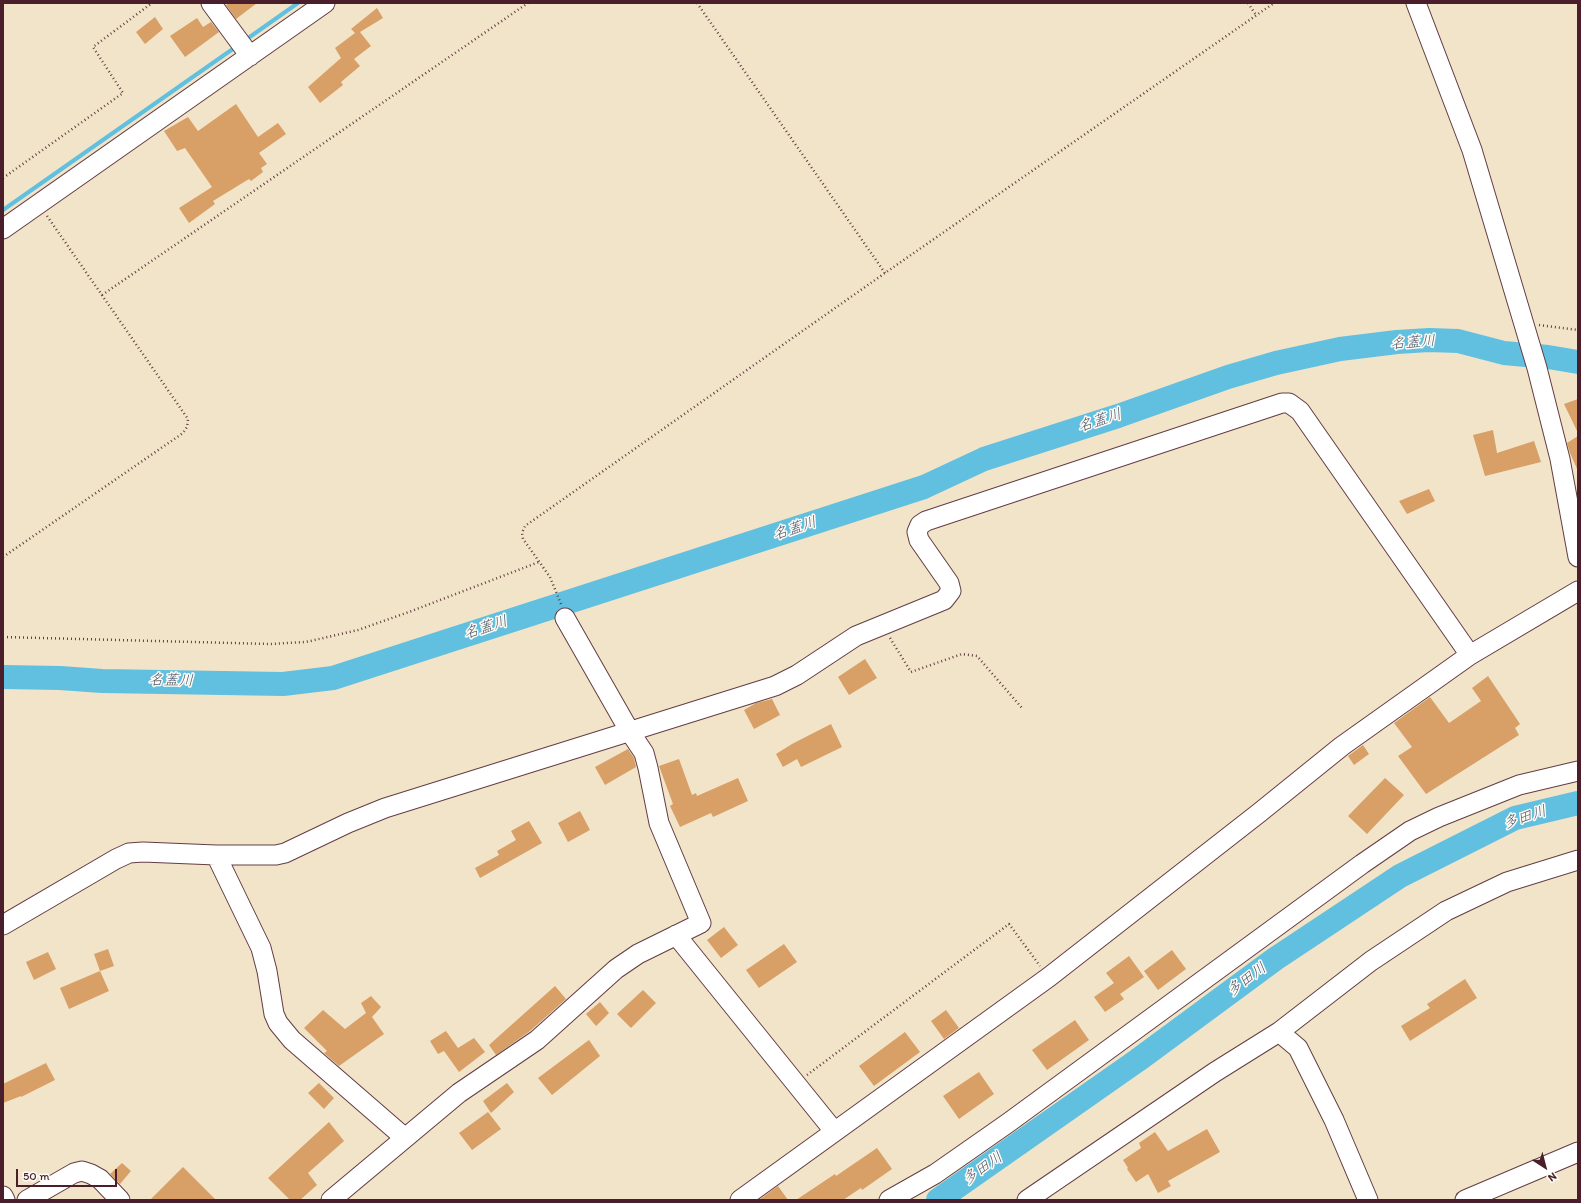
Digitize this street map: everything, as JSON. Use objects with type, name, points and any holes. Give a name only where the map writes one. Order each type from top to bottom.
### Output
[{"type":"street","points":[[211,3],[247,52]]},
{"type":"street","points":[[3,229],[247,52],[325,3]]},
{"type":"street","points":[[1416,3],[1472,150],[1537,368],[1560,459],[1578,557]]},
{"type":"street","points":[[3,925],[116,859],[129,853],[276,855],[285,853],[348,823],[385,808],[775,686],[797,675],[856,636],[881,624],[944,600],[951,591],[949,583],[919,540],[917,532],[920,525],[926,521],[1282,403],[1289,403],[1300,411],[1470,655]]},
{"type":"street","points":[[740,1200],[1049,977],[1253,818],[1342,746],[1470,655],[1578,591]]},
{"type":"street","points":[[331,1200],[459,1093],[537,1040],[616,969],[638,954],[701,923],[659,823],[644,753],[630,732],[565,618]]},
{"type":"street","points":[[889,1200],[935,1174],[996,1131],[1362,864],[1410,831],[1439,817],[1519,785],[1578,771]]},
{"type":"street","points":[[216,855],[261,948],[267,972],[274,1014],[278,1023],[292,1040],[405,1138]]},
{"type":"street","points":[[1027,1200],[1215,1072],[1279,1032],[1371,961],[1446,911],[1507,882],[1578,860]]},
{"type":"street","points":[[676,935],[834,1131]]},
{"type":"street","points":[[1279,1032],[1298,1048],[1334,1120],[1368,1200]]},
{"type":"street","points":[[1465,1200],[1578,1152]]},
{"type":"street","points":[[27,1200],[74,1173],[82,1171],[100,1179],[120,1200]]},
{"type":"street","points":[[3,1196],[5,1200]]},
{"type":"path","points":[[3,178],[123,93],[93,47],[152,3]]},
{"type":"path","points":[[102,295],[528,3]]},
{"type":"path","points":[[697,3],[885,273]]},
{"type":"path","points":[[1248,3],[1256,15]]},
{"type":"path","points":[[565,618],[553,584],[523,539],[522,533],[525,526],[885,273],[1274,3]]},
{"type":"path","points":[[3,558],[188,427],[188,419],[39,204]]},
{"type":"path","points":[[1525,329],[1578,330]]},
{"type":"path","points":[[3,636],[270,644],[306,642],[358,630],[539,562]]},
{"type":"path","points":[[881,624],[910,672],[962,654],[977,656],[1022,708]]},
{"type":"path","points":[[796,1083],[1009,924],[1049,977]]},
{"type":"building","points":[[229,3],[257,3],[236,19],[226,5]]},
{"type":"building","points":[[377,8],[383,18],[360,32],[371,46],[354,59],[360,66],[341,82],[343,85],[320,103],[308,87],[341,58],[335,48],[355,33],[351,29]]},
{"type":"building","points":[[155,17],[163,29],[145,44],[136,32]]},
{"type":"building","points":[[197,18],[203,27],[211,22],[219,32],[185,57],[170,36]]},
{"type":"building","points":[[236,104],[258,137],[278,123],[286,134],[259,153],[267,164],[261,168],[263,172],[251,181],[249,179],[213,201],[215,204],[189,223],[179,208],[212,187],[185,148],[177,151],[164,131],[188,117],[198,131]]},
{"type":"building","points":[[1578,399],[1578,433],[1564,404]]},
{"type":"building","points":[[1493,430],[1497,453],[1534,441],[1541,462],[1485,476],[1473,435]]},
{"type":"building","points":[[1578,436],[1578,471],[1567,443]]},
{"type":"building","points":[[1429,489],[1435,501],[1407,514],[1399,501]]},
{"type":"building","points":[[865,659],[877,678],[849,695],[838,677]]},
{"type":"building","points":[[1488,676],[1520,724],[1515,728],[1519,735],[1426,794],[1398,756],[1412,747],[1394,723],[1430,697],[1449,723],[1481,701],[1472,688]]},
{"type":"building","points":[[772,699],[780,715],[754,729],[744,710],[756,703]]},
{"type":"building","points":[[831,724],[842,747],[801,767],[797,759],[783,767],[776,754]]},
{"type":"building","points":[[1363,745],[1369,754],[1354,765],[1348,756]]},
{"type":"building","points":[[628,749],[634,758],[636,767],[605,785],[595,767]]},
{"type":"building","points":[[679,759],[692,795],[696,793],[697,796],[738,778],[748,801],[713,817],[711,813],[680,827],[670,806],[673,804],[659,766]]},
{"type":"building","points":[[1385,778],[1404,795],[1367,834],[1348,816]]},
{"type":"building","points":[[580,811],[590,830],[568,842],[558,823]]},
{"type":"building","points":[[529,821],[542,843],[480,878],[475,868],[499,855],[497,851],[516,840],[511,831]]},
{"type":"building","points":[[724,927],[738,945],[721,958],[707,940]]},
{"type":"building","points":[[784,944],[797,962],[759,988],[746,970]]},
{"type":"building","points":[[108,949],[114,966],[100,971],[94,954]]},
{"type":"building","points":[[1172,950],[1186,969],[1158,990],[1144,971]]},
{"type":"building","points":[[48,952],[56,969],[34,980],[26,962]]},
{"type":"building","points":[[1129,956],[1144,977],[1120,994],[1124,999],[1105,1012],[1094,997],[1114,983],[1106,973]]},
{"type":"building","points":[[100,971],[109,991],[69,1009],[60,988]]},
{"type":"building","points":[[1465,979],[1477,998],[1410,1041],[1401,1026],[1430,1008],[1427,1004]]},
{"type":"building","points":[[555,986],[566,999],[530,1031],[496,1055],[489,1045]]},
{"type":"building","points":[[643,990],[656,1003],[631,1028],[617,1014]]},
{"type":"building","points":[[371,996],[381,1007],[372,1017],[384,1034],[339,1066],[324,1053],[327,1051],[304,1028],[323,1010],[345,1029],[366,1013],[361,1003]]},
{"type":"building","points":[[600,1002],[609,1013],[596,1026],[586,1014]]},
{"type":"building","points":[[946,1010],[959,1028],[944,1039],[931,1021]]},
{"type":"building","points":[[1075,1020],[1089,1040],[1047,1070],[1032,1050]]},
{"type":"building","points":[[446,1031],[458,1048],[474,1038],[485,1052],[459,1072],[444,1051],[438,1054],[430,1041]]},
{"type":"building","points":[[905,1032],[920,1052],[874,1086],[859,1066]]},
{"type":"building","points":[[589,1040],[600,1056],[552,1095],[538,1078]]},
{"type":"building","points":[[46,1063],[55,1080],[21,1097],[3,1103],[3,1084]]},
{"type":"building","points":[[979,1072],[994,1094],[959,1119],[943,1096]]},
{"type":"building","points":[[319,1083],[334,1098],[324,1109],[308,1093]]},
{"type":"building","points":[[507,1083],[514,1092],[491,1113],[483,1101]]},
{"type":"building","points":[[488,1112],[501,1129],[472,1150],[459,1133]]},
{"type":"building","points":[[329,1122],[344,1141],[308,1173],[317,1185],[300,1200],[290,1200],[268,1178]]},
{"type":"building","points":[[1207,1129],[1220,1152],[1168,1181],[1171,1186],[1158,1193],[1148,1174],[1136,1182],[1123,1160],[1141,1148],[1139,1143],[1155,1132],[1168,1151]]},
{"type":"building","points":[[877,1148],[892,1169],[862,1190],[861,1188],[843,1200],[796,1200],[835,1174],[836,1176]]},
{"type":"building","points":[[122,1163],[131,1171],[120,1184],[110,1174]]},
{"type":"building","points":[[183,1167],[216,1200],[150,1200]]},
{"type":"building","points":[[778,1186],[788,1200],[759,1200]]},
{"type":"waterway","points":[[244,41],[298,3]]},
{"type":"waterway","points":[[3,210],[237,46]]},
{"type":"waterway","name":"名蓋川","points":[[3,677],[60,678],[102,681],[283,684],[333,678],[924,487],[984,459],[1118,416],[1228,377],[1276,363],[1340,349],[1397,342],[1429,340],[1458,341],[1504,353],[1548,357],[1578,362]]},
{"type":"waterway","name":"多田川","points":[[938,1200],[1138,1060],[1275,959],[1400,876],[1515,818],[1578,803]]}]
